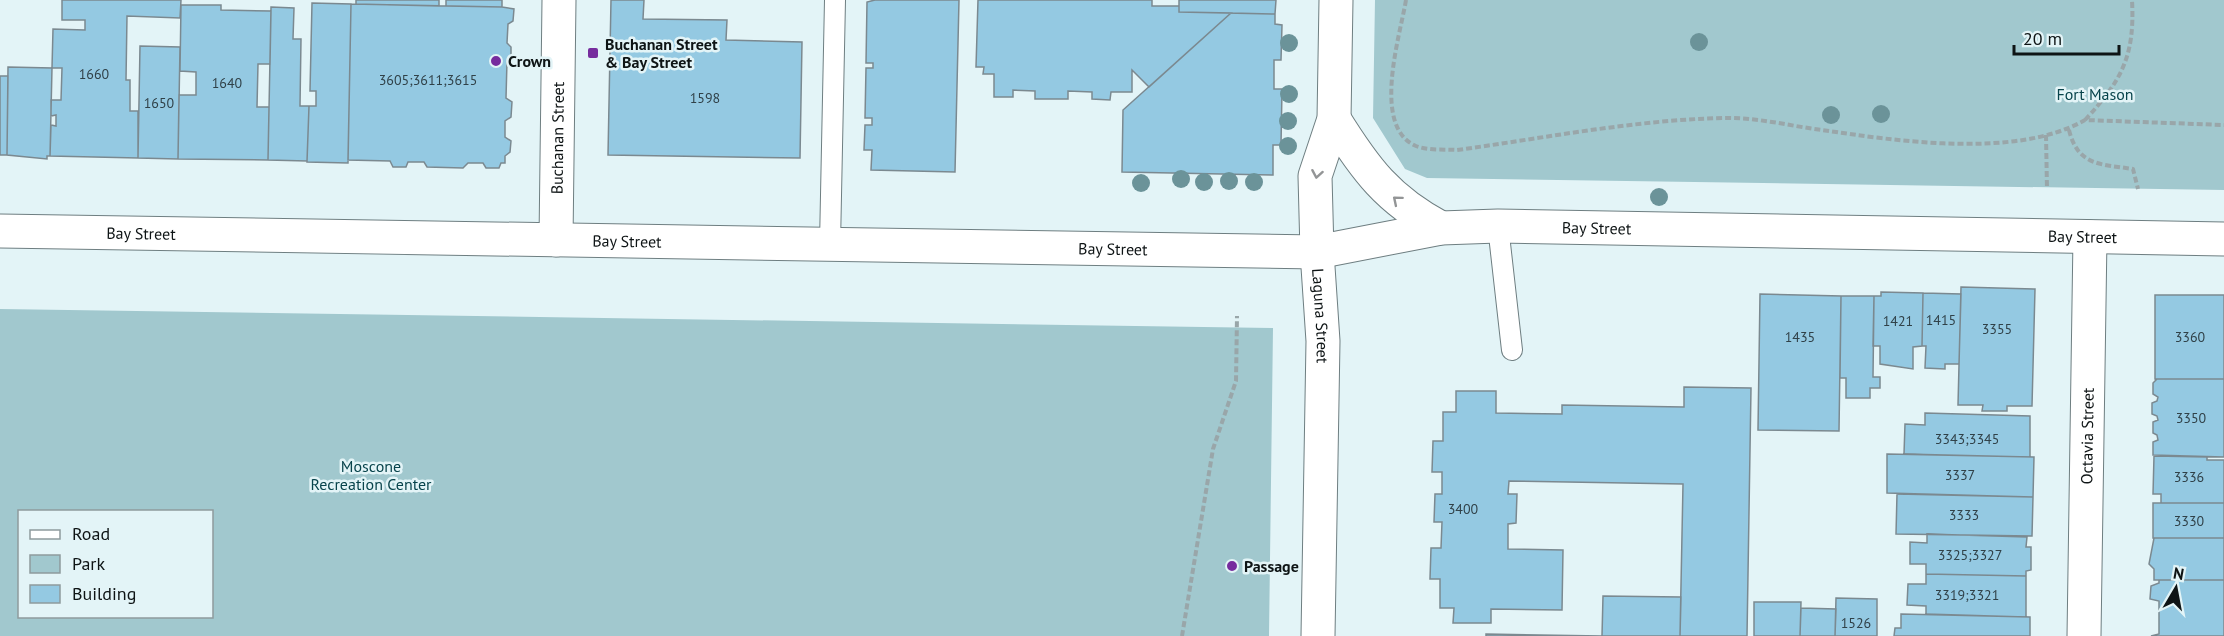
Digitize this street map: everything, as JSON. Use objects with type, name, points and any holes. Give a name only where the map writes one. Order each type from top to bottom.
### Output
[{"type":"street","name":"Buchanan Street","points":[[556,240],[559,0]]},
{"type":"street","name":"Laguna Street","points":[[1318,636],[1323,341],[1315,176],[1334,118],[1336,0]]},
{"type":"street","points":[[1334,118],[1376,180],[1391,196],[1411,212],[1441,228]]},
{"type":"street","name":"Bay Street","points":[[0,231],[1317,252],[1441,228],[1498,226],[2224,239]]},
{"type":"street","name":"Octavia Street","points":[[2085,636],[2090,237]]},
{"type":"lane","points":[[830,244],[835,0]]},
{"type":"lane","points":[[1498,226],[1512,350]]},
{"type":"path","points":[[1406,0],[1390,92],[1392,117],[1400,134],[1414,145],[1431,149],[1457,150],[1678,120],[1726,118],[1921,142],[1966,144],[2046,135],[2069,130],[2085,120],[2111,92],[2128,57],[2133,23],[2132,0]]},
{"type":"path","points":[[2085,120],[2224,125]]},
{"type":"path","points":[[2069,130],[2080,156],[2094,162],[2133,169],[2138,189]]},
{"type":"path","points":[[2046,135],[2047,189]]},
{"type":"path","points":[[1182,636],[1213,449],[1236,381],[1236,316]]},
{"type":"green space","name":"Fort Mason","points":[[1375,0],[2224,0],[2224,190],[1427,178],[1405,169],[1373,118]]},
{"type":"green space","name":"Moscone Recreation Center","points":[[0,309],[1273,328],[1269,636],[0,636]]},
{"type":"building","points":[[62,0],[181,0],[180,18],[127,16],[126,80],[130,80],[130,111],[138,111],[138,158],[50,156],[51,125],[56,126],[56,115],[51,116],[51,100],[61,100],[62,68],[52,68],[53,29],[85,30],[85,20],[62,20]]},
{"type":"building","points":[[356,0],[439,0],[439,6],[356,4]]},
{"type":"building","points":[[446,0],[502,0],[502,7],[446,6]]},
{"type":"building","points":[[611,0],[644,0],[643,19],[727,20],[726,40],[802,42],[800,158],[608,155]]},
{"type":"building","points":[[875,0],[959,0],[955,172],[871,170],[872,150],[864,150],[865,125],[872,125],[872,118],[865,118],[866,68],[873,68],[873,63],[866,63],[867,2]]},
{"type":"building","points":[[978,0],[1152,0],[1152,6],[1179,6],[1179,12],[1231,13],[1149,87],[1132,70],[1132,92],[1111,92],[1110,100],[1092,99],[1092,92],[1068,91],[1068,99],[1035,99],[1035,91],[1013,90],[1013,97],[994,97],[994,74],[983,74],[984,67],[976,67]]},
{"type":"building","points":[[1179,0],[1276,0],[1275,14],[1179,12]]},
{"type":"building","points":[[312,3],[351,4],[348,163],[307,162],[309,106],[316,106],[316,91],[310,91]]},
{"type":"building","points":[[351,4],[514,9],[513,21],[508,24],[507,43],[511,47],[511,59],[507,61],[506,98],[512,102],[511,117],[505,121],[505,137],[511,141],[510,152],[505,156],[505,163],[501,163],[499,168],[486,168],[483,163],[468,163],[463,168],[427,167],[424,162],[408,162],[406,167],[393,167],[390,161],[348,160]]},
{"type":"building","points":[[181,5],[221,5],[221,10],[271,11],[270,64],[258,64],[257,107],[269,107],[268,160],[178,159],[179,95],[196,95],[196,72],[180,71]]},
{"type":"building","points":[[271,7],[294,8],[293,39],[301,39],[300,106],[309,106],[307,161],[268,160]]},
{"type":"building","points":[[1231,13],[1275,14],[1275,24],[1282,25],[1281,60],[1274,60],[1274,89],[1282,89],[1281,145],[1273,145],[1273,175],[1122,172],[1123,110]]},
{"type":"building","points":[[140,46],[180,47],[178,159],[138,158]]},
{"type":"building","points":[[8,67],[52,68],[50,156],[47,156],[47,159],[7,155]]},
{"type":"building","points":[[0,76],[8,76],[7,155],[0,155]]},
{"type":"building","points":[[1961,287],[2035,289],[2032,406],[2007,406],[2007,411],[1982,411],[1983,405],[1958,405]]},
{"type":"building","points":[[1881,292],[1923,293],[1922,346],[1913,347],[1913,369],[1880,364],[1880,346],[1873,346],[1874,296],[1881,296]]},
{"type":"building","points":[[1923,293],[1961,294],[1959,364],[1945,364],[1945,369],[1925,368],[1926,346],[1922,346]]},
{"type":"building","points":[[1760,294],[1841,296],[1839,431],[1758,430]]},
{"type":"building","points":[[2155,295],[2224,295],[2224,379],[2155,379]]},
{"type":"building","points":[[1841,296],[1874,296],[1873,377],[1880,377],[1880,388],[1870,388],[1870,398],[1846,398],[1846,378],[1840,378]]},
{"type":"building","points":[[2157,379],[2224,379],[2224,457],[2153,455],[2153,442],[2158,440],[2157,435],[2153,433],[2153,422],[2158,420],[2157,416],[2152,414],[2152,403],[2157,401],[2158,397],[2153,394],[2153,383]]},
{"type":"building","points":[[1684,387],[1751,388],[1747,636],[1680,636],[1683,484],[1509,481],[1508,494],[1517,494],[1516,523],[1508,524],[1508,549],[1563,550],[1562,610],[1491,609],[1491,623],[1453,623],[1454,608],[1440,608],[1440,579],[1430,579],[1431,548],[1441,548],[1442,522],[1434,522],[1435,494],[1442,494],[1442,472],[1432,472],[1433,441],[1443,441],[1443,412],[1456,412],[1456,391],[1496,391],[1496,413],[1562,414],[1562,405],[1684,407]]},
{"type":"building","points":[[1925,413],[2030,416],[2030,457],[1904,454],[1905,424],[1925,425]]},
{"type":"building","points":[[1887,454],[2034,457],[2033,497],[1887,493]]},
{"type":"building","points":[[2154,456],[2207,457],[2207,460],[2224,460],[2224,503],[2161,503],[2161,494],[2153,494]]},
{"type":"building","points":[[1897,494],[2033,497],[2032,536],[1896,534]]},
{"type":"building","points":[[2153,503],[2224,503],[2224,538],[2153,538]]},
{"type":"building","points":[[1927,534],[2027,537],[2026,547],[2031,547],[2031,570],[2026,571],[2026,576],[1926,574],[1926,564],[1910,564],[1910,542],[1927,543]]},
{"type":"building","points":[[2154,538],[2224,538],[2224,580],[2154,580],[2154,569],[2149,564]]},
{"type":"building","points":[[1926,574],[2026,576],[2026,617],[1926,614],[1926,606],[1907,605],[1908,584],[1926,584]]},
{"type":"building","points":[[2159,580],[2224,580],[2224,636],[2151,636],[2159,634],[2159,601],[2150,599],[2151,586],[2159,583]]},
{"type":"building","points":[[1603,596],[1681,597],[1680,636],[1602,636]]},
{"type":"building","points":[[1836,598],[1877,599],[1877,636],[1835,636]]},
{"type":"building","points":[[1754,602],[1801,602],[1800,636],[1754,636]]},
{"type":"building","points":[[1801,608],[1836,609],[1835,636],[1800,636]]},
{"type":"building","points":[[1901,614],[2030,617],[2030,636],[1894,636],[1895,628],[1901,628]]},
{"type":"building","points":[[1486,634],[1602,636],[1486,636]]},
{"type":"place","name":"Buchanan Street & Bay Street","points":[[593,53]]},
{"type":"place","name":"Crown","points":[[496,61]]},
{"type":"place","name":"Passage","points":[[1232,566]]}]
